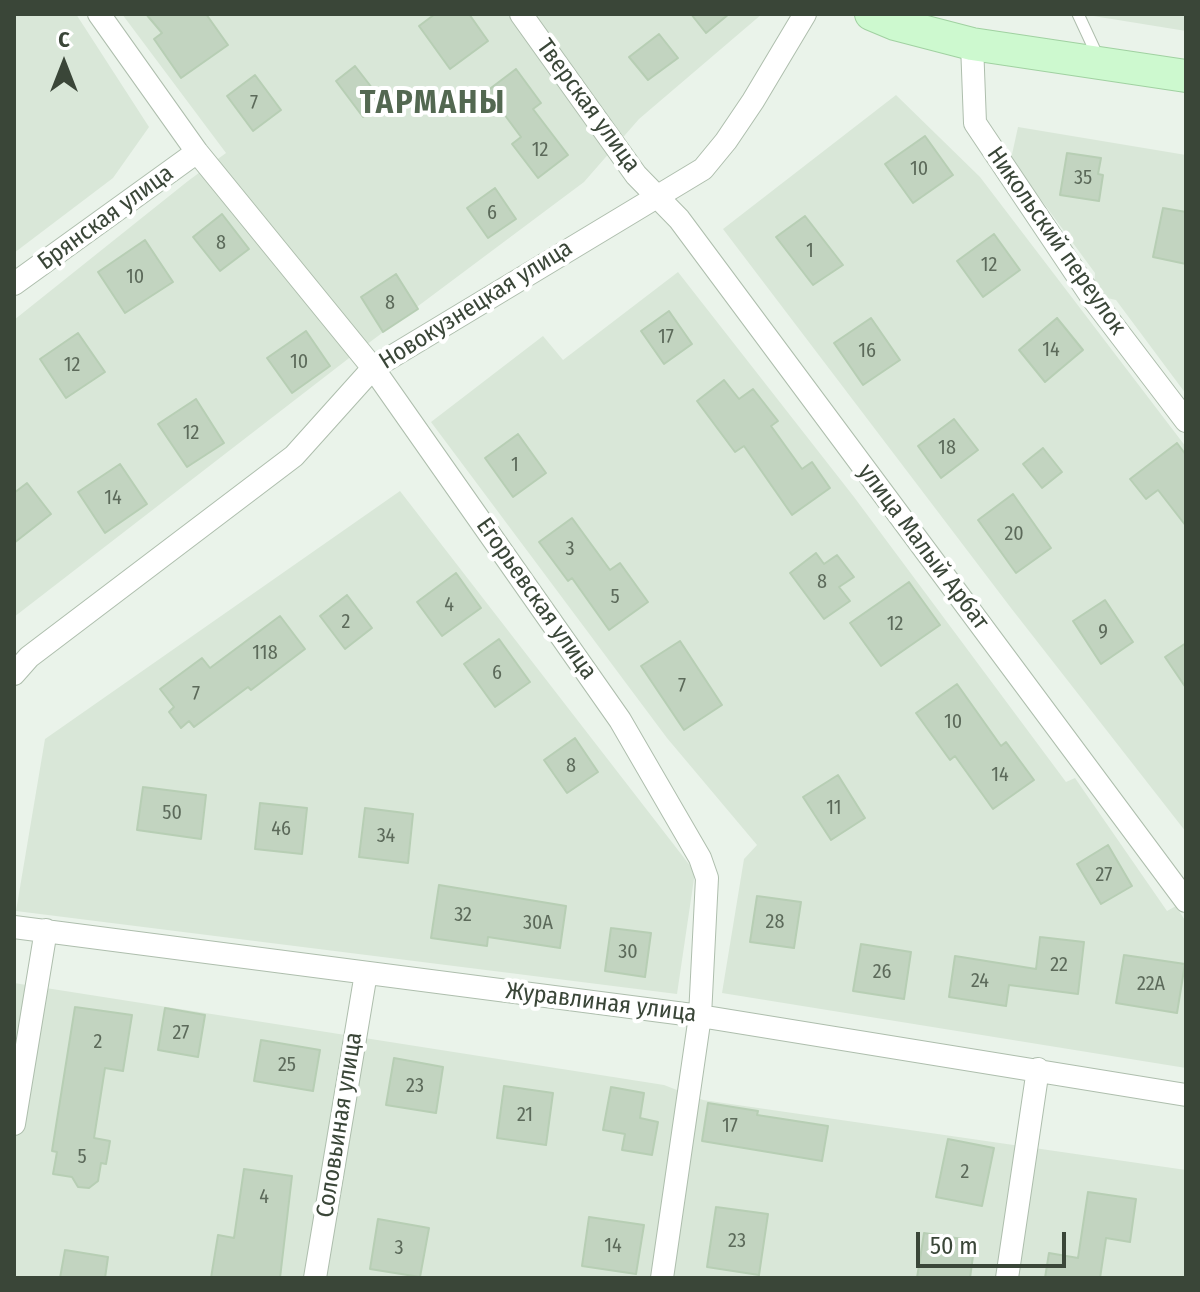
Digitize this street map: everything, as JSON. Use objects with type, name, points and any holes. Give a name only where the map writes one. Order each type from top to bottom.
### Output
[{"type":"street","name":"Егорьевская улица","points":[[99,14],[197,152],[373,368],[620,720],[700,858],[707,878],[700,1016],[662,1278]]},
{"type":"street","name":"Тверская улица","points":[[521,14],[655,198]]},
{"type":"street","name":"Новокузнецкая улица","points":[[14,674],[29,657],[294,456],[373,368],[703,169],[726,141],[805,14]]},
{"type":"street","points":[[871,14],[895,24],[972,44],[1186,76]]},
{"type":"street","name":"Никольский переулок","points":[[972,44],[975,123],[1093,299],[1186,421]]},
{"type":"street","name":"Брянская улица","points":[[14,284],[197,152]]},
{"type":"street","name":"улица Малый Арбат","points":[[655,198],[679,219],[1186,901]]},
{"type":"street","name":"Журавлиная улица","points":[[14,927],[700,1016],[1186,1095]]},
{"type":"street","points":[[14,1124],[46,930]]},
{"type":"street","name":"Соловьиная улица","points":[[315,1278],[366,973]]},
{"type":"street","points":[[1007,1278],[1038,1069]]},
{"type":"lane","points":[[1078,14],[1101,62]]},
{"type":"shaded area","points":[[14,14],[76,14],[149,127],[113,178],[14,253]]},
{"type":"shaded area","points":[[122,14],[762,14],[639,119],[584,182],[366,345],[14,617],[14,320],[226,153]]},
{"type":"shaded area","points":[[1081,14],[1186,14],[1186,31]]},
{"type":"shaded area","points":[[896,95],[980,177],[1186,447],[1186,832],[723,229]]},
{"type":"shaded area","points":[[1018,127],[1186,155],[1186,394],[1116,300],[1094,295],[1095,273],[1011,159]]},
{"type":"shaded area","points":[[678,272],[854,497],[1066,782],[1075,778],[1167,911],[1176,906],[1186,922],[1186,1068],[722,993],[744,859],[757,845],[667,738],[431,422],[543,336],[563,360]]},
{"type":"shaded area","points":[[400,491],[695,872],[677,994],[16,911],[45,739]]},
{"type":"shaded area","points":[[14,983],[664,1085],[703,1100],[1186,1170],[1186,1278],[14,1278]]},
{"type":"building","points":[[146,14],[206,14],[228,45],[181,78],[154,39],[162,33]]},
{"type":"building","points":[[435,14],[469,14],[488,41],[450,69],[419,26]]},
{"type":"building","points":[[691,14],[729,14],[706,33]]},
{"type":"building","points":[[659,34],[678,58],[648,80],[629,57]]},
{"type":"building","points":[[355,66],[383,102],[363,117],[336,81]]},
{"type":"building","points":[[516,69],[541,103],[533,109],[568,155],[538,178],[512,144],[521,137],[487,91]]},
{"type":"building","points":[[255,75],[281,110],[253,131],[227,96]]},
{"type":"building","points":[[925,136],[953,175],[913,203],[885,164]]},
{"type":"building","points":[[1067,153],[1101,158],[1098,174],[1103,175],[1099,201],[1060,195]]},
{"type":"building","points":[[495,188],[516,219],[488,238],[467,208]]},
{"type":"building","points":[[1163,208],[1186,212],[1186,264],[1153,257]]},
{"type":"building","points":[[222,214],[249,249],[220,271],[193,237]]},
{"type":"building","points":[[805,216],[843,265],[813,285],[776,237]]},
{"type":"building","points":[[994,234],[1020,270],[983,297],[957,261]]},
{"type":"building","points":[[145,240],[173,282],[125,313],[98,272]]},
{"type":"building","points":[[396,274],[418,309],[383,332],[361,297]]},
{"type":"building","points":[[669,311],[692,344],[664,364],[641,331]]},
{"type":"building","points":[[871,318],[900,360],[863,385],[834,343]]},
{"type":"building","points":[[1057,318],[1083,350],[1045,382],[1019,350]]},
{"type":"building","points":[[306,331],[330,366],[292,393],[267,358]]},
{"type":"building","points":[[78,333],[105,372],[66,398],[40,359]]},
{"type":"building","points":[[724,380],[739,399],[753,389],[778,421],[771,426],[802,469],[812,462],[830,488],[792,515],[744,446],[735,452],[697,401]]},
{"type":"building","points":[[196,399],[224,443],[187,467],[158,424]]},
{"type":"building","points":[[954,419],[978,450],[941,478],[918,446]]},
{"type":"building","points":[[518,434],[546,473],[513,497],[485,458]]},
{"type":"building","points":[[1177,443],[1186,455],[1186,526],[1158,490],[1146,499],[1130,479]]},
{"type":"building","points":[[1043,448],[1062,472],[1042,488],[1023,464]]},
{"type":"building","points":[[120,464],[147,504],[105,533],[78,492]]},
{"type":"building","points":[[27,483],[51,514],[14,543],[14,493]]},
{"type":"building","points":[[1013,494],[1051,548],[1016,573],[978,520]]},
{"type":"building","points":[[572,518],[610,570],[620,563],[648,602],[609,630],[572,578],[568,581],[539,542]]},
{"type":"building","points":[[816,553],[824,564],[837,555],[854,577],[839,587],[850,601],[824,619],[790,573]]},
{"type":"building","points":[[456,573],[481,608],[442,636],[417,602]]},
{"type":"building","points":[[909,582],[940,625],[881,666],[850,623]]},
{"type":"building","points":[[347,595],[372,628],[345,649],[320,616]]},
{"type":"building","points":[[1105,600],[1133,642],[1101,664],[1073,621]]},
{"type":"building","points":[[280,616],[305,649],[251,690],[248,687],[194,727],[189,721],[181,728],[169,712],[174,707],[160,689],[202,658],[210,668]]},
{"type":"building","points":[[499,639],[530,682],[495,707],[464,664]]},
{"type":"building","points":[[680,641],[722,705],[684,730],[641,666]]},
{"type":"building","points":[[1186,643],[1186,688],[1165,657]]},
{"type":"building","points":[[957,684],[1001,746],[1006,742],[1034,780],[993,809],[955,756],[950,760],[916,713]]},
{"type":"building","points":[[575,738],[598,772],[567,793],[544,760]]},
{"type":"building","points":[[838,775],[865,818],[831,840],[803,797]]},
{"type":"building","points":[[143,787],[206,795],[201,839],[137,830]]},
{"type":"building","points":[[260,803],[307,808],[302,854],[255,849]]},
{"type":"building","points":[[365,808],[413,814],[408,863],[359,857]]},
{"type":"building","points":[[1108,845],[1132,886],[1101,904],[1077,864]]},
{"type":"building","points":[[439,885],[566,906],[560,948],[488,937],[487,946],[431,938]]},
{"type":"building","points":[[757,896],[801,902],[794,948],[750,942]]},
{"type":"building","points":[[611,928],[651,933],[645,977],[605,971]]},
{"type":"building","points":[[1040,937],[1084,942],[1078,994],[1009,985],[1006,1006],[949,997],[955,956],[1036,969]]},
{"type":"building","points":[[861,944],[911,952],[904,999],[853,991]]},
{"type":"building","points":[[1124,955],[1185,964],[1177,1013],[1116,1003]]},
{"type":"building","points":[[75,1007],[132,1015],[123,1071],[105,1068],[94,1138],[110,1141],[106,1164],[101,1163],[98,1181],[89,1188],[78,1187],[72,1177],[53,1174],[57,1152],[52,1151]]},
{"type":"building","points":[[165,1008],[205,1015],[198,1057],[158,1050]]},
{"type":"building","points":[[261,1040],[320,1050],[313,1091],[254,1081]]},
{"type":"building","points":[[394,1058],[443,1067],[436,1113],[386,1105]]},
{"type":"building","points":[[504,1086],[553,1093],[546,1145],[497,1138]]},
{"type":"building","points":[[611,1087],[644,1093],[640,1118],[658,1122],[652,1155],[622,1150],[625,1134],[603,1130]]},
{"type":"building","points":[[708,1103],[758,1111],[757,1115],[828,1126],[822,1161],[702,1141]]},
{"type":"building","points":[[948,1139],[994,1148],[982,1206],[936,1197]]},
{"type":"building","points":[[244,1169],[292,1176],[280,1278],[211,1278],[218,1235],[234,1238]]},
{"type":"building","points":[[1088,1192],[1136,1199],[1130,1242],[1106,1238],[1100,1278],[1045,1278],[1049,1253],[1078,1258]]},
{"type":"building","points":[[716,1207],[768,1214],[759,1275],[707,1267]]},
{"type":"building","points":[[589,1217],[644,1225],[636,1274],[582,1266]]},
{"type":"building","points":[[378,1219],[429,1228],[420,1277],[370,1269]]},
{"type":"building","points":[[924,1233],[975,1241],[970,1278],[917,1278]]},
{"type":"building","points":[[65,1250],[108,1257],[105,1278],[60,1278]]},
{"type":"district","name":"ТАРМАНЫ","points":[[433,104]]}]
